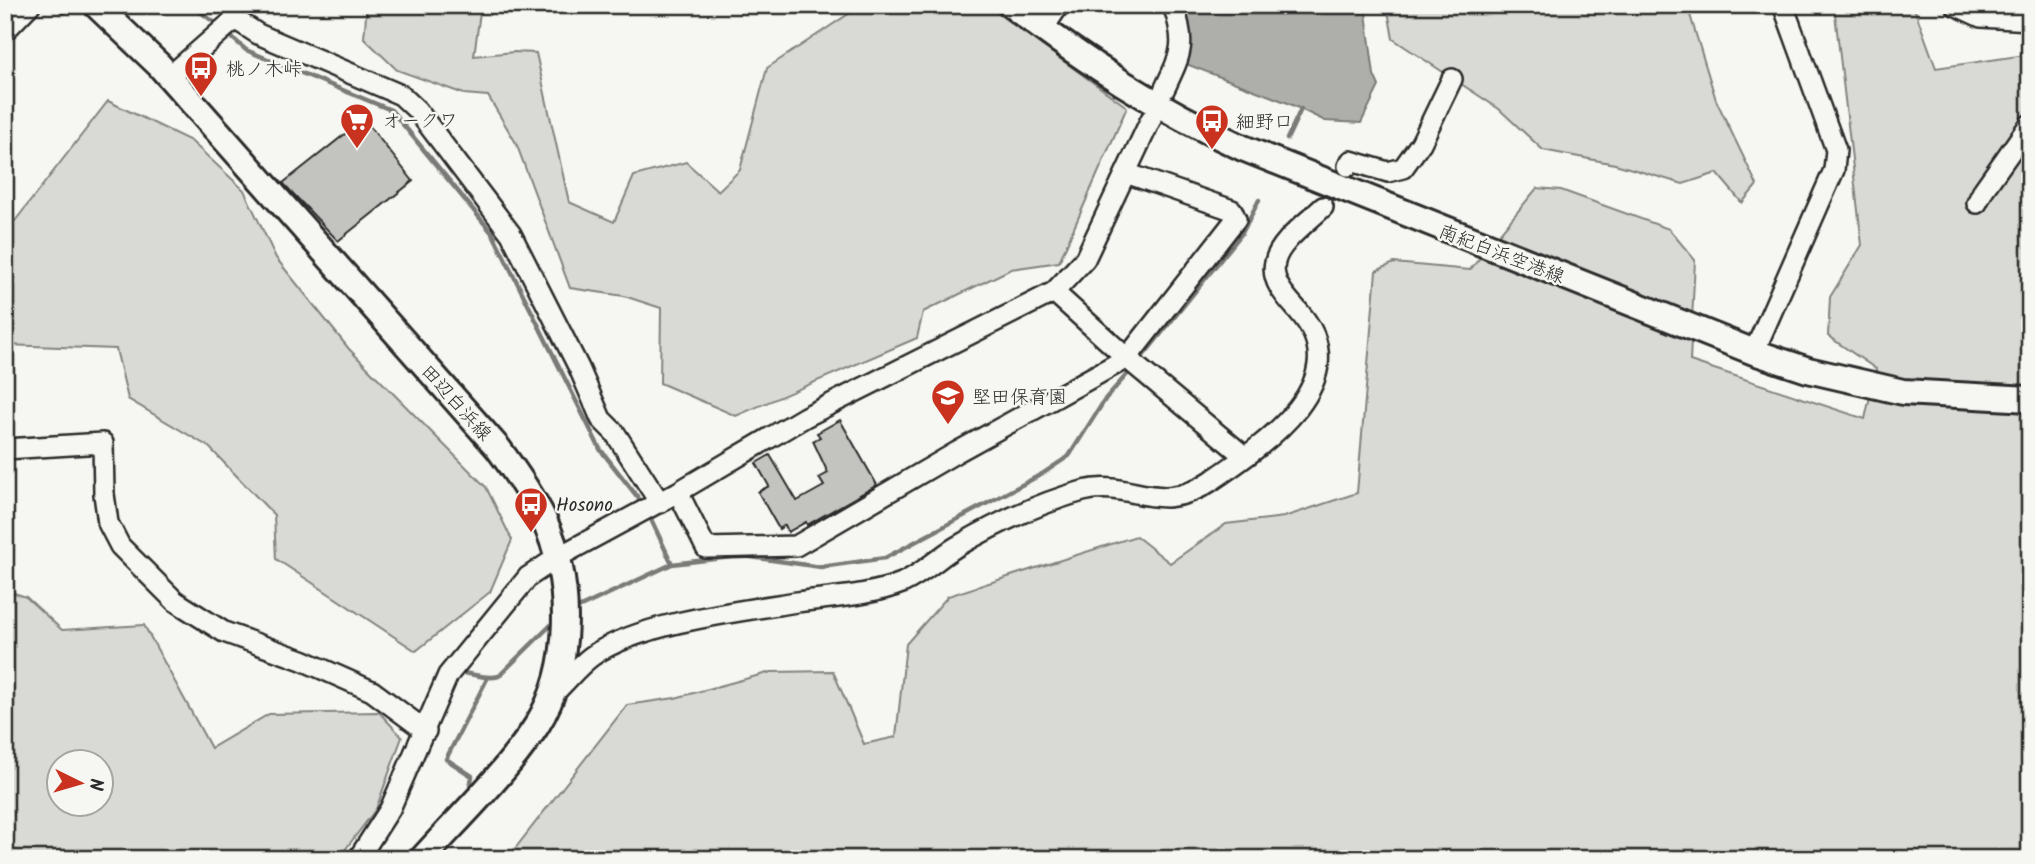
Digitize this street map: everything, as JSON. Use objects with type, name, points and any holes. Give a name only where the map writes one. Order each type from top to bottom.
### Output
[{"type":"main road","name":"田辺白浜線","points":[[96,5],[169,77],[498,448],[527,488],[545,522],[558,557],[565,607],[562,656],[553,694],[531,733],[422,859]]},
{"type":"main road","name":"南紀白浜空港線","points":[[1011,5],[1175,117],[1243,148],[1754,352],[1841,380],[1903,392],[2030,399]]},
{"type":"street","points":[[5,30],[30,5]]},
{"type":"street","points":[[1043,29],[1059,5]]},
{"type":"street","points":[[1164,90],[1182,49],[1180,25],[1173,5]]},
{"type":"street","points":[[1754,352],[1834,170],[1836,150],[1783,5]]},
{"type":"street","points":[[1955,5],[1981,17],[2030,20]]},
{"type":"street","points":[[169,77],[223,26],[235,19],[258,34],[401,95],[417,110],[511,234],[579,368],[601,419],[615,433],[658,504]]},
{"type":"street","points":[[1348,166],[1351,161],[1388,172],[1403,168],[1421,143],[1452,79]]},
{"type":"street","points":[[358,859],[390,809],[448,675],[528,577],[558,557],[637,516],[805,417],[1054,292],[1085,259],[1151,119]]},
{"type":"street","points":[[1977,204],[1984,188],[2030,124]]},
{"type":"street","points":[[678,492],[706,548],[796,546],[957,452],[1132,363],[1236,219],[1233,210],[1126,173]]},
{"type":"street","points":[[553,694],[592,656],[635,634],[893,586],[917,575],[986,531],[1054,500],[1110,487],[1134,495],[1155,497],[1188,493],[1244,456],[1293,413],[1314,386],[1318,361],[1316,339],[1310,325],[1282,290],[1273,266],[1277,253],[1323,206]]},
{"type":"street","points":[[1054,292],[1132,363],[1244,456]]},
{"type":"street","points":[[5,449],[103,443],[104,494],[108,523],[120,546],[176,601],[223,632],[302,660],[372,691],[426,731]]},
{"type":"shaded area","points":[[367,5],[481,5],[474,56],[536,53],[569,202],[614,222],[634,176],[686,162],[718,191],[740,170],[767,68],[862,5],[986,5],[1127,107],[1059,262],[1011,269],[923,312],[917,338],[736,416],[660,383],[661,308],[624,296],[570,288],[516,143],[488,96],[464,94],[397,70],[364,38]]},
{"type":"shaded area","points":[[1181,5],[1365,5],[1374,75],[1379,86],[1361,123],[1325,121],[1288,103],[1186,64],[1191,47]]},
{"type":"shaded area","points":[[1387,5],[1687,5],[1716,100],[1757,185],[1742,203],[1717,173],[1683,184],[1615,164],[1543,150],[1499,109],[1393,39]]},
{"type":"shaded area","points":[[1834,5],[1913,5],[1936,68],[2025,55],[2030,61],[2030,859],[507,859],[627,705],[675,698],[771,672],[833,671],[864,744],[896,737],[906,644],[948,596],[1136,536],[1170,563],[1226,524],[1284,517],[1357,493],[1376,271],[1394,263],[1470,270],[1537,188],[1561,190],[1669,229],[1695,260],[1690,361],[1865,419],[1876,369],[1828,336],[1830,297],[1862,245]]},
{"type":"shaded area","points":[[108,101],[191,141],[244,190],[276,258],[349,349],[486,487],[512,540],[490,592],[416,651],[276,559],[274,515],[209,447],[128,399],[116,349],[5,345],[5,219],[15,221]]},
{"type":"shaded area","points":[[5,590],[26,597],[62,630],[144,625],[211,748],[269,714],[379,712],[402,737],[376,809],[338,859],[5,859]]},
{"type":"building","name":"オークワ","points":[[364,119],[413,181],[338,241],[283,183]]},
{"type":"building","points":[[840,420],[877,485],[807,525],[806,522],[788,532],[785,525],[779,529],[758,492],[769,486],[756,463],[770,455],[797,501],[824,486],[819,478],[828,473],[813,441],[820,437],[817,433]]},
{"type":"waterway","points":[[191,5],[218,25]]},
{"type":"waterway","points":[[58,8],[63,13],[69,9]]},
{"type":"waterway","points":[[227,33],[246,50],[391,110],[493,234],[600,449],[643,504]]},
{"type":"waterway","points":[[1287,139],[1301,109]]},
{"type":"waterway","points":[[1139,361],[1242,233],[1259,200]]},
{"type":"waterway","points":[[743,556],[821,567],[885,558],[1042,474],[1069,456],[1106,398],[1131,370]]},
{"type":"waterway","points":[[649,515],[672,564],[731,557]]},
{"type":"waterway","points":[[574,610],[672,564]]},
{"type":"waterway","points":[[459,673],[499,676],[557,619]]},
{"type":"waterway","points":[[470,788],[472,776],[446,759],[487,679]]},
{"type":"place","name":"桃ノ木峠","points":[[201,98]]},
{"type":"place","name":"オークワ","points":[[357,150]]},
{"type":"place","name":"細野口","points":[[1212,151]]},
{"type":"place","name":"堅田保育園","points":[[948,426]]},
{"type":"place","name":"Hosono","points":[[531,534]]}]
